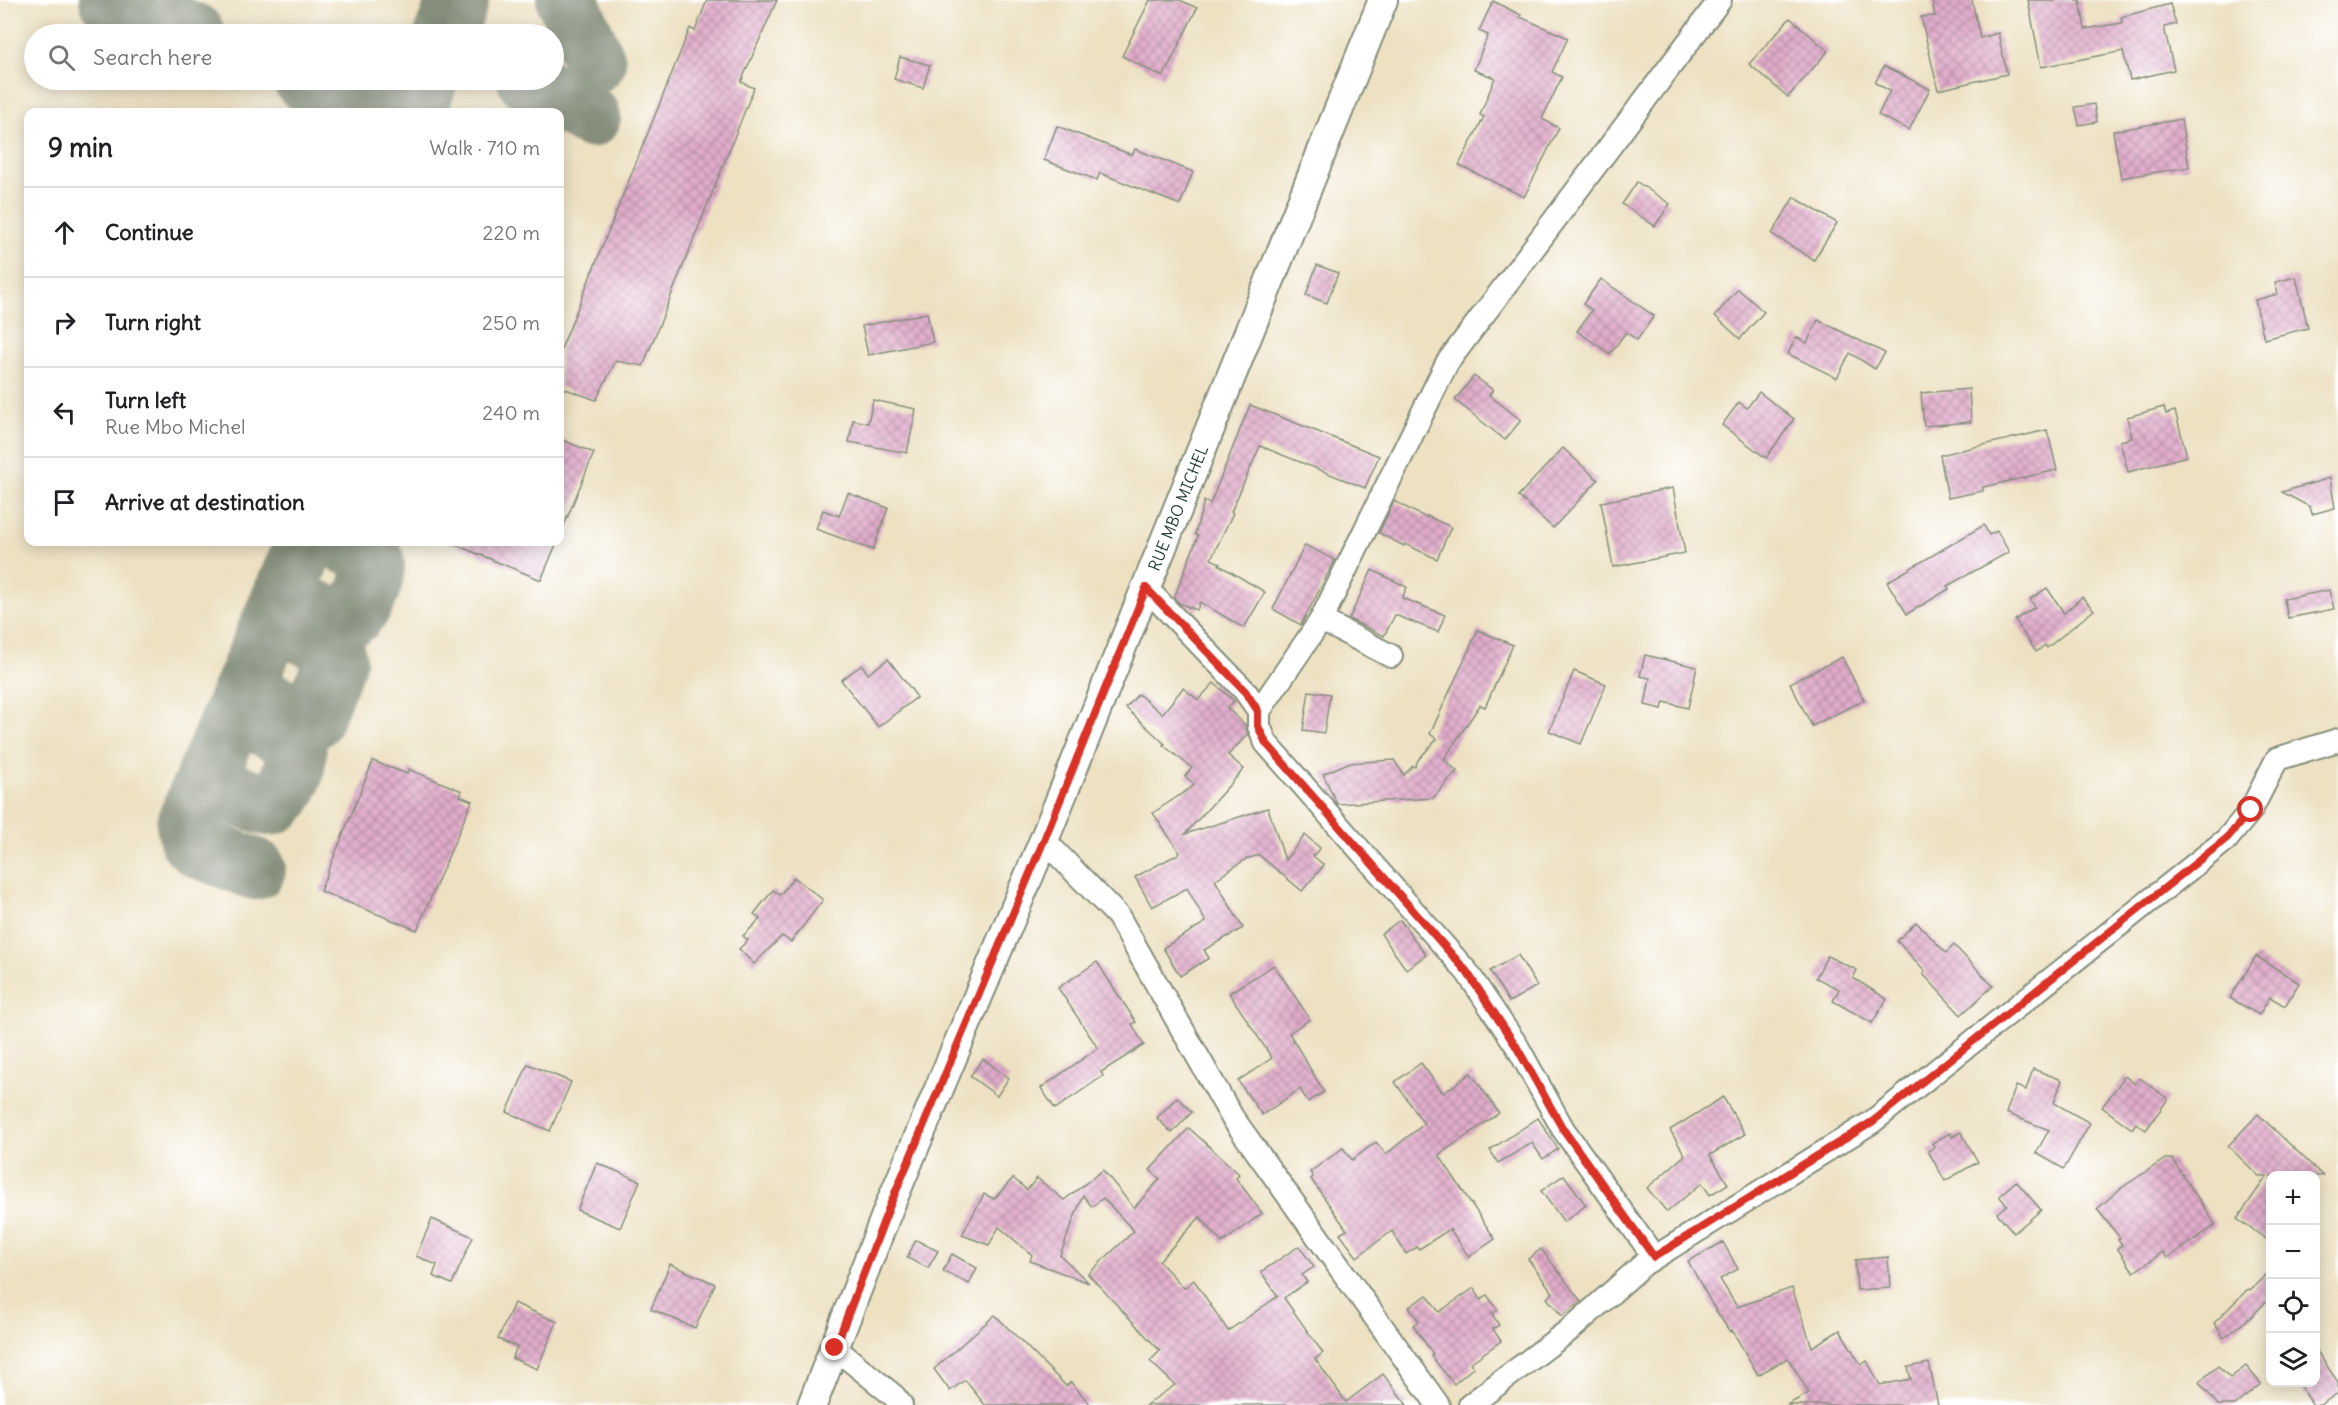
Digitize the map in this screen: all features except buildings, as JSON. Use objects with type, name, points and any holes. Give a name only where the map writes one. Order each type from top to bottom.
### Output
[{"type":"street","name":"RUE MBO MICHEL","points":[[812,1405],[890,1205],[1044,840],[1383,0]]},
{"type":"street","points":[[1258,711],[1322,620],[1447,363],[1720,0]]},
{"type":"street","points":[[1146,588],[1245,691],[1258,711],[1258,726],[1266,743],[1467,972],[1516,1046],[1563,1129],[1654,1257]]},
{"type":"street","points":[[1322,620],[1391,656]]},
{"type":"street","points":[[1470,1405],[1572,1328],[1644,1264],[1872,1122],[2227,838],[2251,810],[2277,759],[2338,740]]},
{"type":"street","points":[[1044,840],[1118,916],[1232,1116],[1438,1405]]},
{"type":"street","points":[[835,1348],[894,1396],[900,1405]]},
{"type":"taxiway","points":[[110,0],[169,24]]},
{"type":"taxiway","points":[[449,24],[458,0]]},
{"type":"taxiway","points":[[567,0],[595,62]]},
{"type":"taxiway","points":[[329,90],[373,108]]},
{"type":"taxiway","points":[[416,108],[423,90]]},
{"type":"taxiway","points":[[545,90],[590,117]]},
{"type":"taxiway","points":[[255,869],[198,847],[190,839],[187,824],[304,546]]},
{"type":"taxiway","points":[[279,612],[303,606],[340,620],[352,616],[368,591],[374,571],[371,556],[352,546]]},
{"type":"taxiway","points":[[253,720],[238,703],[257,697],[311,720],[336,660],[330,644],[293,630],[269,630]]},
{"type":"taxiway","points":[[200,793],[221,791],[268,805],[282,796],[287,787],[295,765],[296,754],[292,738],[253,720],[234,721]]},
{"type":"route","points":[[835,1348],[890,1205],[1044,840],[1146,588],[1245,691],[1258,711],[1258,726],[1266,743],[1467,972],[1516,1046],[1563,1129],[1654,1257],[1872,1122],[2227,838],[2251,810]]}]
